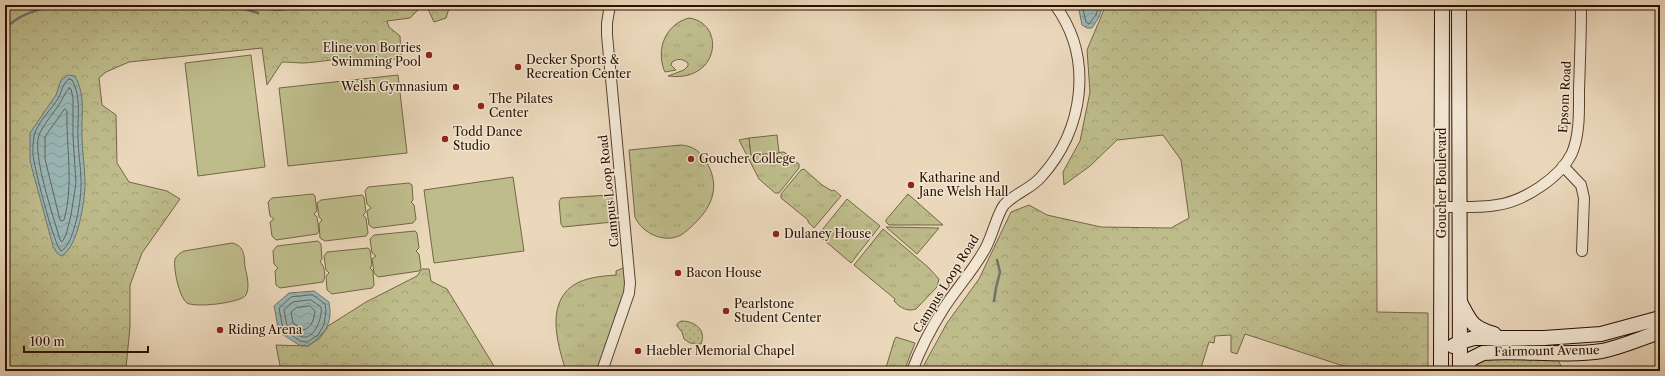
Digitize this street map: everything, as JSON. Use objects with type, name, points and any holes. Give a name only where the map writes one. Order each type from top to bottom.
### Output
[{"type":"main road","name":"Goucher Boulevard","points":[[1441,366],[1442,5]]},
{"type":"main road","name":"Goucher Boulevard","points":[[1459,5],[1460,342]]},
{"type":"main road","points":[[1460,302],[1469,319],[1478,329],[1507,338]]},
{"type":"main road","name":"Fairmount Avenue","points":[[1441,366],[1448,351],[1460,342],[1474,338],[1544,338],[1601,334],[1660,318]]},
{"type":"main road","name":"Fairmount Avenue","points":[[1464,371],[1471,359],[1483,353],[1601,351],[1619,347],[1660,332]]},
{"type":"main road","points":[[1460,342],[1460,371]]},
{"type":"street","name":"Campus Loop Road","points":[[602,371],[629,293],[630,283],[607,35],[610,5]]},
{"type":"street","name":"Campus Loop Road","points":[[912,371],[920,351],[939,317],[986,248],[1004,205],[1033,184],[1046,172],[1059,153],[1072,126],[1079,97],[1079,69],[1072,36],[1054,5]]},
{"type":"street","name":"Epsom Road","points":[[1442,208],[1498,205],[1522,197],[1538,188],[1563,166],[1572,154],[1576,140],[1579,107],[1581,5]]},
{"type":"street","points":[[1563,166],[1581,185],[1584,198],[1582,251]]},
{"type":"green space","points":[[5,5],[253,5],[269,10],[286,10],[297,5],[423,5],[410,18],[387,21],[389,27],[400,36],[401,56],[385,63],[364,58],[344,58],[304,63],[282,62],[267,85],[262,48],[129,62],[106,72],[99,78],[102,105],[116,115],[117,163],[129,182],[167,191],[180,199],[142,253],[130,285],[130,327],[126,368],[116,371],[5,371]]},
{"type":"green space","points":[[423,5],[450,5],[446,18],[434,22],[428,9]]},
{"type":"green space","points":[[1106,5],[1376,5],[1377,312],[1428,313],[1428,371],[1359,371],[1245,334],[1237,354],[1231,352],[1231,335],[1215,336],[1214,343],[1209,342],[1200,371],[922,371],[947,323],[979,279],[1011,212],[1029,205],[1047,215],[1101,227],[1171,228],[1189,218],[1181,160],[1163,135],[1117,140],[1090,166],[1064,185],[1063,172],[1080,141],[1090,92],[1087,50]]},
{"type":"green space","points":[[689,18],[701,22],[709,30],[712,40],[712,52],[707,62],[698,71],[685,76],[668,76],[684,70],[688,66],[688,63],[676,60],[672,62],[671,65],[676,70],[665,72],[661,53],[662,45],[669,31],[674,26]]},
{"type":"green space","points":[[251,55],[265,167],[198,176],[185,63]]},
{"type":"green space","points":[[398,75],[407,153],[288,166],[279,88]]},
{"type":"green space","points":[[777,135],[779,153],[751,155],[749,138]]},
{"type":"green space","points":[[749,138],[751,155],[784,152],[799,164],[799,168],[779,193],[775,193],[759,179],[739,140]]},
{"type":"green space","points":[[681,145],[693,148],[705,159],[713,179],[713,195],[706,210],[687,231],[674,237],[661,237],[648,232],[638,223],[635,217],[629,150]]},
{"type":"green space","points":[[804,169],[822,185],[832,191],[834,190],[841,196],[814,228],[808,220],[781,198],[781,194],[801,170]]},
{"type":"green space","points":[[513,177],[524,251],[434,263],[424,190]]},
{"type":"green space","points":[[409,183],[412,185],[413,200],[411,202],[414,205],[416,219],[413,223],[373,228],[369,225],[367,211],[371,208],[367,204],[365,191],[368,187]]},
{"type":"green space","points":[[313,194],[315,196],[317,211],[314,214],[317,217],[319,231],[317,234],[276,240],[272,236],[270,222],[274,219],[270,216],[268,202],[272,198]]},
{"type":"green space","points":[[908,194],[943,225],[889,225],[886,220]]},
{"type":"green space","points":[[362,195],[364,197],[366,212],[363,215],[366,218],[368,233],[366,236],[325,241],[320,238],[319,224],[322,220],[319,217],[317,203],[321,200]]},
{"type":"green space","points":[[610,195],[613,200],[614,208],[613,222],[563,227],[561,224],[559,202],[561,198]]},
{"type":"green space","points":[[847,199],[880,226],[851,263],[818,235]]},
{"type":"green space","points":[[886,227],[939,228],[917,254]]},
{"type":"green space","points":[[883,229],[928,267],[939,279],[937,287],[916,309],[907,310],[899,306],[894,301],[895,299],[854,265]]},
{"type":"green space","points":[[415,231],[417,233],[419,248],[416,251],[419,254],[421,268],[419,271],[378,277],[374,273],[372,259],[376,256],[372,253],[370,239],[374,235]]},
{"type":"green space","points":[[318,241],[321,244],[322,259],[320,262],[323,266],[324,272],[323,282],[280,288],[276,285],[275,271],[278,268],[274,264],[273,251],[277,246]]},
{"type":"green space","points":[[232,243],[239,246],[243,252],[248,281],[246,295],[236,300],[218,304],[199,305],[187,303],[181,295],[177,282],[175,259],[177,256],[184,251]]},
{"type":"green space","points":[[368,248],[370,250],[372,265],[370,268],[373,271],[374,285],[372,288],[332,294],[327,290],[326,276],[329,273],[326,270],[324,256],[327,252]]},
{"type":"green space","points":[[623,268],[625,273],[626,289],[598,371],[566,371],[559,348],[556,322],[557,310],[561,299],[568,290],[579,282],[602,276],[616,275],[616,271]]},
{"type":"green space","points":[[422,269],[429,269],[431,281],[447,289],[497,371],[281,371],[276,345],[308,346],[320,338],[328,326],[366,302],[417,276]]},
{"type":"green space","points":[[681,321],[695,324],[701,330],[701,344],[690,343],[684,339],[682,332],[677,326],[677,324]]},
{"type":"green space","points":[[896,337],[915,343],[904,371],[885,371],[894,341]]},
{"type":"green space","points":[[1556,357],[1564,371],[1471,371],[1480,358]]},
{"type":"water","points":[[1078,5],[1103,5],[1099,17],[1092,28],[1087,28],[1082,25]]},
{"type":"water","points":[[68,75],[75,76],[81,91],[82,143],[85,183],[84,201],[76,234],[67,252],[61,256],[57,253],[53,246],[30,161],[30,133],[56,95],[61,80]]},
{"type":"water","points":[[314,291],[329,302],[329,322],[323,333],[314,342],[308,346],[299,345],[279,332],[274,306],[289,293]]},
{"type":"waterway","points":[[5,29],[20,18],[38,10],[45,8],[62,9],[75,7],[78,5]]},
{"type":"waterway","points":[[158,5],[172,8],[187,5]]},
{"type":"waterway","points":[[240,5],[242,8],[258,13]]},
{"type":"waterway","points":[[994,301],[1000,272],[997,260]]},
{"type":"place","name":"Eline von Borries Swimming Pool","points":[[429,55]]},
{"type":"place","name":"Decker Sports & Recreation Center","points":[[518,67]]},
{"type":"place","name":"Welsh Gymnasium","points":[[456,87]]},
{"type":"place","name":"The Pilates Center","points":[[481,106]]},
{"type":"place","name":"Todd Dance Studio","points":[[445,139]]},
{"type":"place","name":"Goucher College","points":[[691,159]]},
{"type":"place","name":"Katharine and Jane Welsh Hall","points":[[911,185]]},
{"type":"place","name":"Dulaney House","points":[[776,234]]},
{"type":"place","name":"Bacon House","points":[[678,273]]},
{"type":"place","name":"Pearlstone Student Center","points":[[726,311]]},
{"type":"place","name":"Riding Arena","points":[[220,330]]},
{"type":"place","name":"Haebler Memorial Chapel","points":[[638,351]]}]
